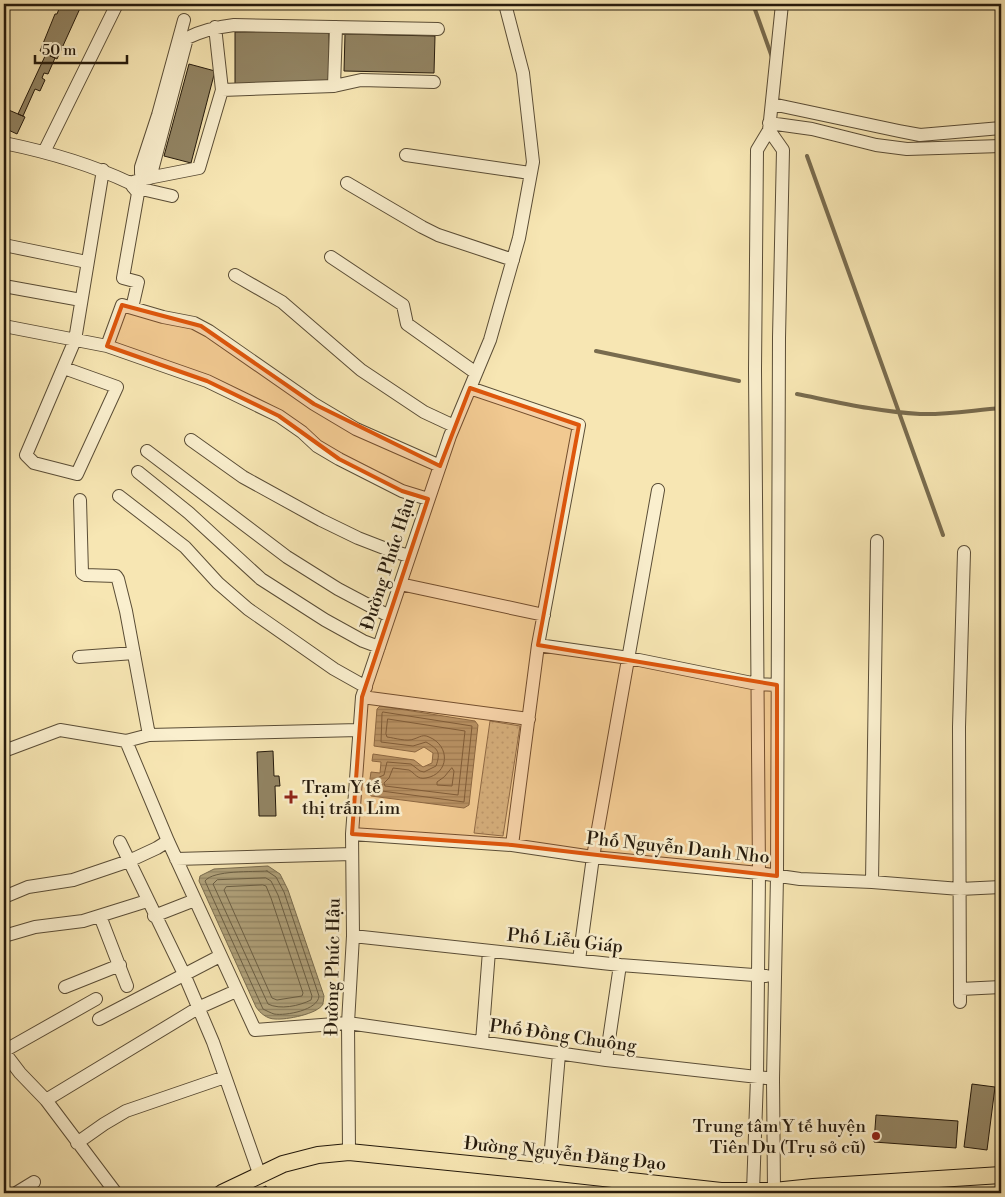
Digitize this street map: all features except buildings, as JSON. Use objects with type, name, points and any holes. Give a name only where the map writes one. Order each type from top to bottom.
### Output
[{"type":"main road","name":"Đường Nguyễn Đăng Đạo","points":[[222,1193],[284,1164],[318,1155],[348,1152],[728,1192],[774,1191],[813,1186],[1001,1175]]},
{"type":"street","points":[[44,152],[117,4]]},
{"type":"street","name":"Đường Phúc Hậu","points":[[348,1152],[348,1023],[353,936],[352,834],[359,730],[364,692],[454,426],[490,340],[519,238],[533,162],[523,73],[505,4]]},
{"type":"street","points":[[753,1191],[757,1078],[759,873],[755,370],[756,150],[769,126],[782,4]]},
{"type":"street","points":[[132,308],[138,282],[123,278],[141,167],[158,115],[184,20]]},
{"type":"street","points":[[139,182],[188,38],[209,28],[234,24],[438,29]]},
{"type":"street","points":[[139,182],[199,168],[222,90],[215,27]]},
{"type":"street","points":[[334,86],[336,27]]},
{"type":"street","points":[[222,90],[334,86],[361,80],[434,82]]},
{"type":"street","points":[[772,104],[920,135],[1001,128]]},
{"type":"street","points":[[769,126],[812,129],[876,145],[907,149],[1001,146]]},
{"type":"street","points":[[769,126],[783,150],[779,338],[777,876],[773,1079],[774,1191]]},
{"type":"street","points":[[4,143],[44,152],[103,170],[172,196]]},
{"type":"street","points":[[406,154],[530,173]]},
{"type":"street","points":[[64,368],[117,387],[77,474],[34,463],[26,455],[75,340],[103,170]]},
{"type":"street","points":[[347,183],[438,235],[513,260]]},
{"type":"street","points":[[4,245],[87,262]]},
{"type":"street","points":[[331,258],[404,305],[407,324],[476,373]]},
{"type":"street","points":[[235,275],[282,302],[361,370],[424,412],[454,426]]},
{"type":"street","points":[[4,286],[81,300]]},
{"type":"street","points":[[107,346],[122,305],[201,326],[323,409],[356,429],[440,466]]},
{"type":"street","points":[[4,326],[107,346],[207,380],[279,416],[302,432],[317,446],[339,459],[402,491],[428,499]]},
{"type":"street","points":[[470,388],[579,425],[538,645],[512,845]]},
{"type":"street","points":[[191,440],[243,477],[321,520],[358,538],[409,556]]},
{"type":"street","points":[[147,452],[287,557],[338,589],[389,616]]},
{"type":"street","points":[[138,472],[189,513],[261,579],[325,620],[363,641],[379,647]]},
{"type":"street","points":[[579,960],[593,857],[658,490]]},
{"type":"street","points":[[119,496],[185,547],[218,583],[248,609],[364,692],[529,719]]},
{"type":"street","points":[[80,500],[82,573],[92,581],[116,576],[118,579],[149,735]]},
{"type":"street","points":[[756,520],[778,521]]},
{"type":"street","points":[[872,882],[877,541]]},
{"type":"street","points":[[960,1002],[959,727],[964,552]]},
{"type":"street","points":[[400,584],[544,615]]},
{"type":"street","points":[[538,645],[629,658],[757,684],[777,685]]},
{"type":"street","points":[[79,657],[134,653]]},
{"type":"street","points":[[4,751],[60,730],[126,741],[149,735],[359,730]]},
{"type":"street","points":[[46,1100],[198,1008],[236,991],[168,841],[126,741]]},
{"type":"street","name":"Phố Nguyễn Danh Nho","points":[[352,834],[512,845],[593,857],[759,873],[800,879],[872,882],[960,890],[1001,887]]},
{"type":"street","points":[[4,897],[28,887],[73,880],[129,861],[168,841]]},
{"type":"street","points":[[120,842],[154,916],[184,974],[213,1042],[260,1176]]},
{"type":"street","points":[[176,859],[352,854]]},
{"type":"street","points":[[154,916],[195,900]]},
{"type":"street","points":[[4,936],[35,927],[83,921],[147,901]]},
{"type":"street","points":[[100,916],[128,986]]},
{"type":"street","name":"Phố Liễu Giáp","points":[[353,936],[620,964],[775,976]]},
{"type":"street","points":[[482,1042],[489,951]]},
{"type":"street","points":[[99,1019],[220,956]]},
{"type":"street","points":[[606,1060],[620,964]]},
{"type":"street","points":[[66,987],[120,965]]},
{"type":"street","points":[[961,989],[1001,987]]},
{"type":"street","name":"Phố Đồng Chuông","points":[[236,991],[255,1030],[348,1023],[559,1054],[773,1079]]},
{"type":"street","points":[[96,999],[4,1052],[20,1073],[46,1100],[116,1193]]},
{"type":"street","points":[[549,1172],[559,1054]]},
{"type":"street","points":[[77,1143],[126,1112],[225,1077]]},
{"type":"street","points":[[16,1193],[34,1182]]},
{"type":"highlighted area","points":[[122,305],[201,326],[314,404],[440,466],[470,388],[579,425],[538,645],[777,685],[777,876],[512,845],[352,834],[362,697],[428,499],[402,491],[339,459],[279,416],[207,381],[107,346]]},
{"type":"green space","points":[[490,721],[520,726],[503,836],[474,833]]},
{"type":"green space","points":[[1001,1187],[1001,1193],[943,1193],[942,1189]]},
{"type":"water","points":[[380,706],[475,721],[478,725],[469,805],[464,808],[371,796],[368,792],[371,772],[380,773],[381,762],[372,761],[373,754],[414,760],[423,767],[432,763],[433,753],[424,747],[415,752],[374,746],[377,709]]},
{"type":"water","points":[[268,866],[280,874],[288,890],[324,996],[323,1004],[320,1008],[301,1016],[269,1018],[256,1007],[199,881],[200,876],[214,869]]},
{"type":"waterway","points":[[753,4],[772,57]]},
{"type":"waterway","points":[[807,156],[943,535]]},
{"type":"waterway","points":[[596,351],[739,381]]},
{"type":"waterway","points":[[797,394],[905,413],[950,413],[1001,408]]},
{"type":"place","name":"Trạm Y tế thị trấn Lim","points":[[291,797]]},
{"type":"place","name":"Trung tâm Y tế huyện Tiên Du (Trụ sở cũ)","points":[[876,1136]]}]
